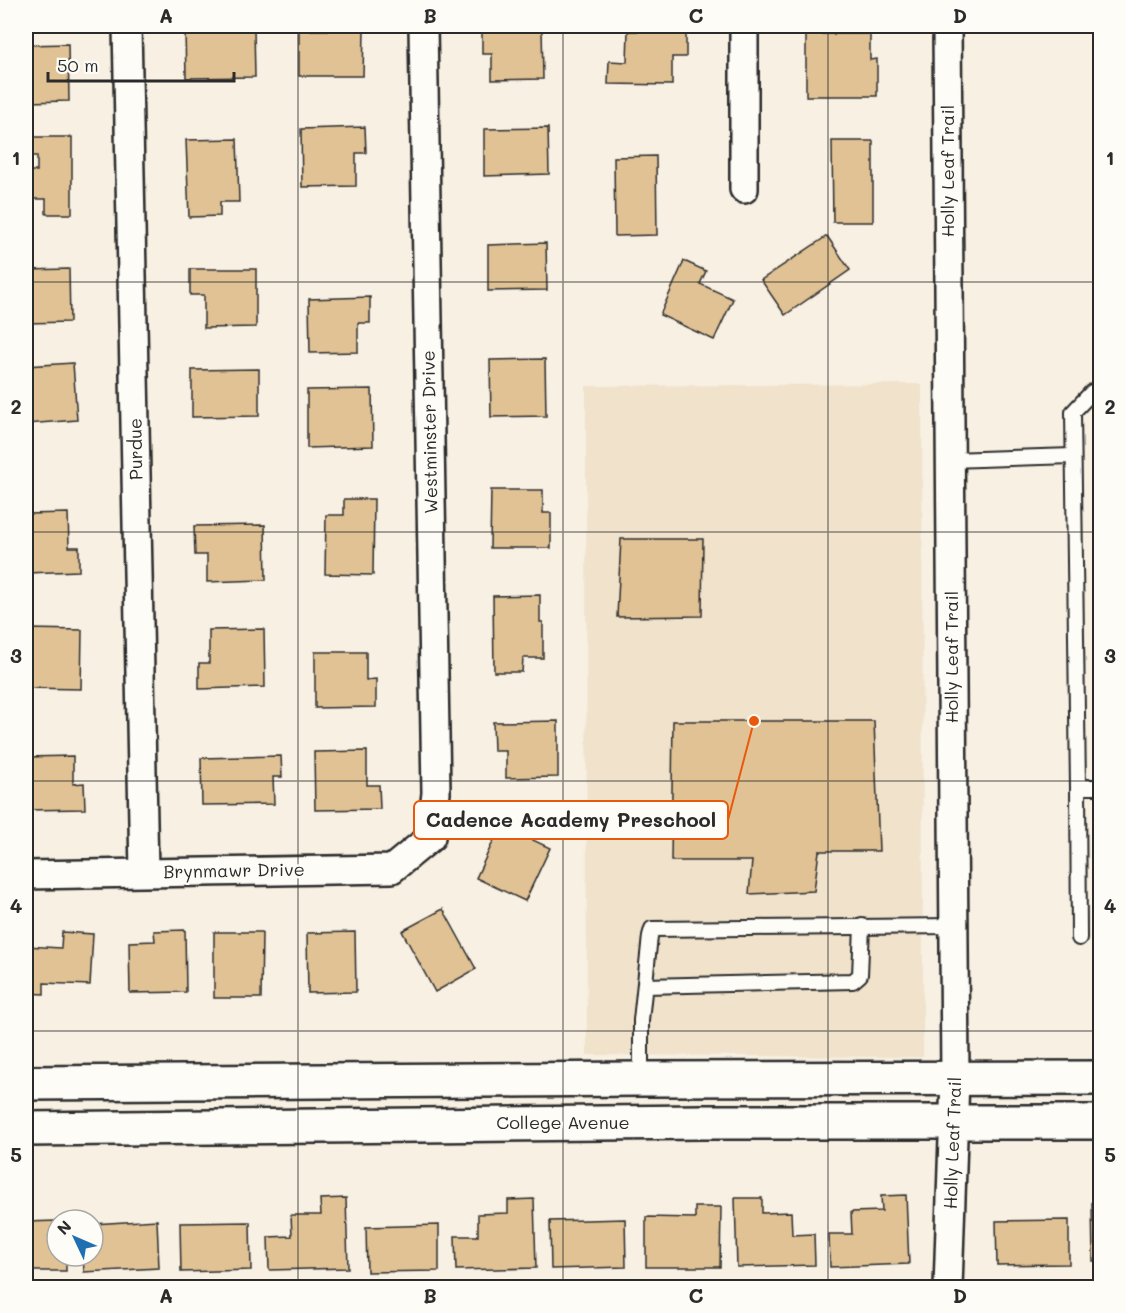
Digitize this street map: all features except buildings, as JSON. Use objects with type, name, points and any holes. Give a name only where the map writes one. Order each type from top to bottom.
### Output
[{"type":"main road","points":[[26,1083],[641,1078],[1101,1078]]},
{"type":"main road","name":"College Avenue","points":[[26,1129],[690,1122],[1101,1122]]},
{"type":"street","name":"Purdue","points":[[127,26],[144,872]]},
{"type":"street","name":"Westminster Drive","points":[[423,26],[436,793],[430,837]]},
{"type":"street","points":[[744,26],[744,189]]},
{"type":"street","name":"Holly Leaf Trail","points":[[947,26],[955,1078],[948,1287]]},
{"type":"street","name":"Brynmawr Drive","points":[[26,875],[392,869],[430,837]]},
{"type":"lane","points":[[1079,938],[1073,412],[1092,392],[1101,389]]},
{"type":"lane","points":[[950,460],[1073,456]]},
{"type":"lane","points":[[1078,787],[1101,787]]},
{"type":"lane","points":[[645,986],[853,981],[860,975],[862,926]]},
{"type":"lane","points":[[641,1078],[641,1020],[652,929],[657,927],[954,926]]},
{"type":"shaded area","points":[[922,384],[923,1057],[587,1055],[586,386]]},
{"type":"place","name":"Cadence Academy Preschool","points":[[754,721]]}]
